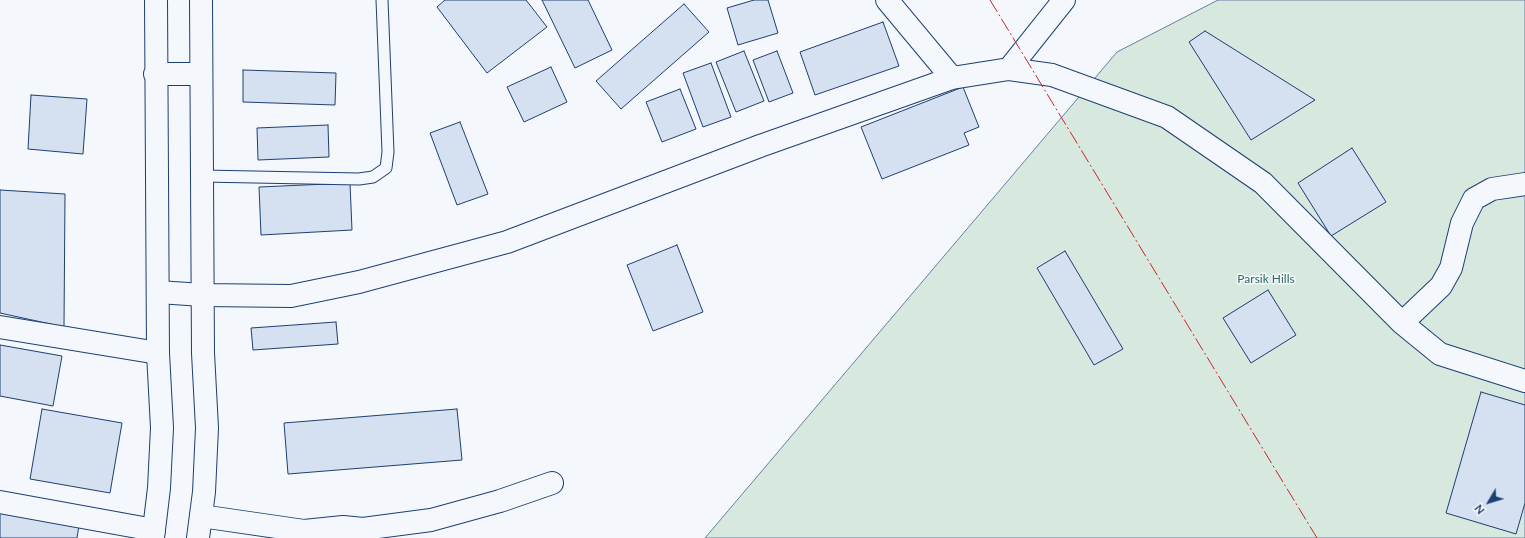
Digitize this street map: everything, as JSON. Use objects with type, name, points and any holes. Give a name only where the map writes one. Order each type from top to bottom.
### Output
[{"type":"main road","points":[[0,502],[153,534],[159,488],[162,428],[158,353],[155,74],[156,0]]},
{"type":"main road","points":[[198,538],[207,428],[203,352],[201,0]]},
{"type":"main road","points":[[887,0],[952,78]]},
{"type":"main road","points":[[1009,69],[1064,0]]},
{"type":"main road","points":[[158,292],[203,295],[291,296],[359,282],[507,242],[760,146],[952,78],[1009,69],[1052,75],[1167,117],[1263,183],[1402,323],[1440,354],[1525,381]]},
{"type":"main road","points":[[155,74],[201,74]]},
{"type":"main road","points":[[1402,323],[1441,286],[1451,268],[1462,223],[1474,199],[1492,189],[1525,184]]},
{"type":"main road","points":[[0,327],[158,353]]},
{"type":"main road","points":[[201,516],[304,531],[343,527],[363,533],[431,520],[500,501],[552,483]]},
{"type":"lane","points":[[202,176],[359,179],[373,177],[386,168],[388,152],[382,0]]},
{"type":"green space","name":"Parsik Hills","points":[[1218,0],[1525,0],[1525,538],[705,538],[1117,52]]},
{"type":"building","points":[[445,0],[526,0],[547,27],[487,73],[437,7]]},
{"type":"building","points":[[542,0],[588,0],[612,50],[575,68]]},
{"type":"building","points":[[754,0],[768,0],[778,33],[738,45],[727,8]]},
{"type":"building","points":[[684,4],[709,32],[621,109],[596,81]]},
{"type":"building","points":[[883,22],[899,66],[815,95],[800,52]]},
{"type":"building","points":[[1205,31],[1315,100],[1251,140],[1189,42]]},
{"type":"building","points":[[744,51],[764,101],[736,112],[716,62]]},
{"type":"building","points":[[777,51],[793,93],[769,102],[753,60]]},
{"type":"building","points":[[711,63],[731,117],[703,127],[683,73]]},
{"type":"building","points":[[551,67],[567,102],[524,122],[507,87]]},
{"type":"building","points":[[243,70],[336,73],[335,105],[243,102]]},
{"type":"building","points":[[963,87],[979,127],[964,133],[969,145],[882,179],[861,127]]},
{"type":"building","points":[[680,89],[696,129],[662,142],[646,102]]},
{"type":"building","points":[[31,95],[87,99],[83,154],[28,149]]},
{"type":"building","points":[[460,122],[488,194],[457,205],[430,133]]},
{"type":"building","points":[[328,125],[329,157],[258,160],[257,128]]},
{"type":"building","points":[[1352,148],[1386,202],[1331,236],[1298,183]]},
{"type":"building","points":[[350,183],[352,230],[261,235],[259,187]]},
{"type":"building","points":[[0,190],[65,194],[64,327],[0,313]]},
{"type":"building","points":[[677,245],[703,312],[653,331],[627,265]]},
{"type":"building","points":[[1065,251],[1123,349],[1094,365],[1037,268]]},
{"type":"building","points":[[1268,290],[1296,335],[1251,363],[1223,318]]},
{"type":"building","points":[[336,322],[338,344],[253,350],[251,328]]},
{"type":"building","points":[[0,345],[62,356],[53,406],[0,396]]},
{"type":"building","points":[[1481,392],[1525,405],[1525,503],[1516,534],[1446,513]]},
{"type":"building","points":[[42,409],[122,423],[110,493],[30,479]]},
{"type":"building","points":[[457,409],[462,460],[288,474],[284,423]]},
{"type":"building","points":[[0,509],[79,525],[77,538],[0,538]]},
{"type":"power","points":[[990,0],[1317,538]]}]
